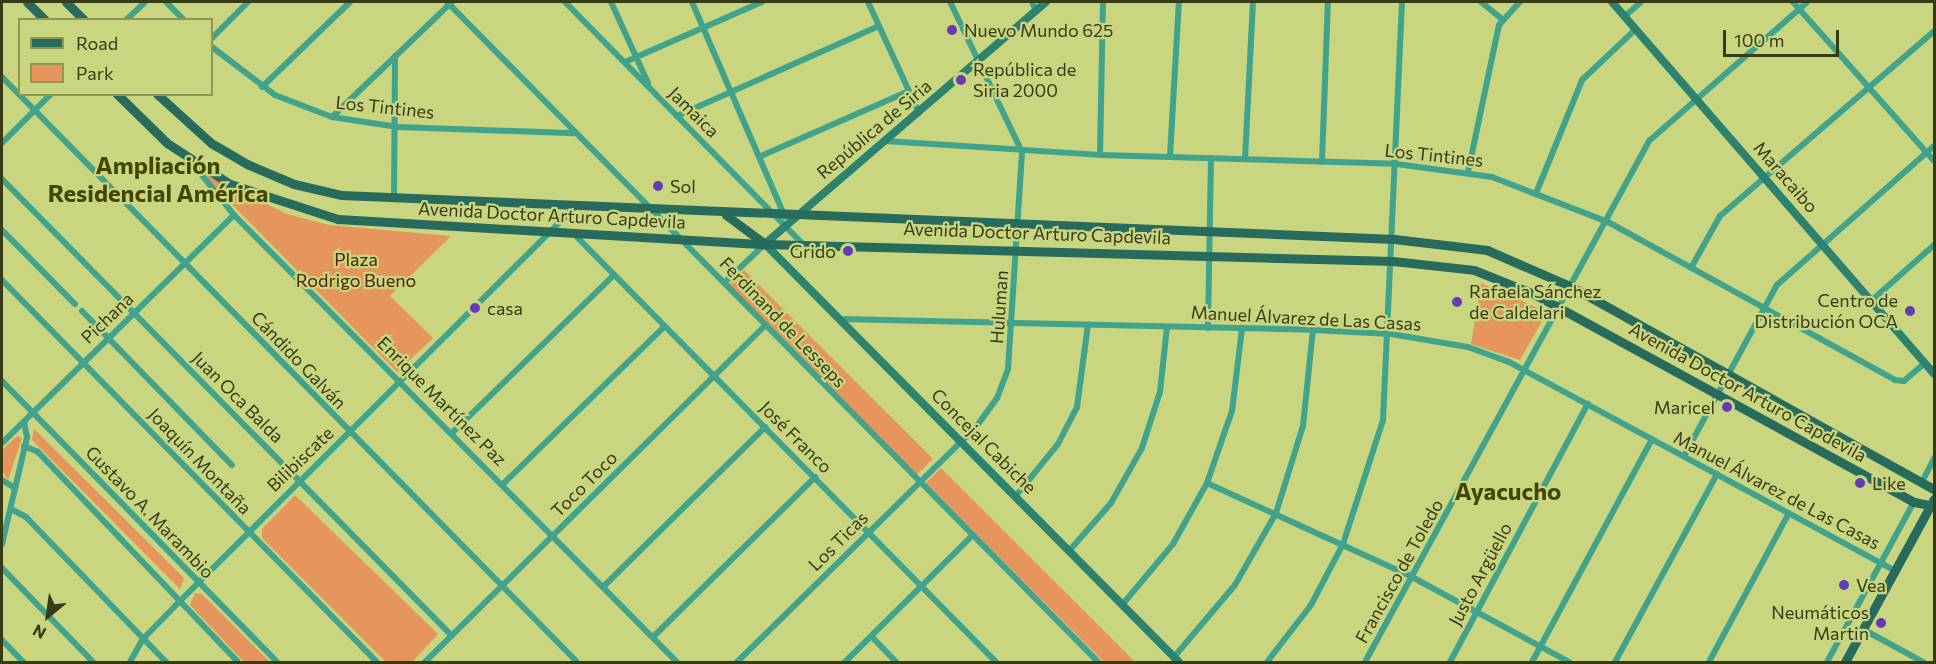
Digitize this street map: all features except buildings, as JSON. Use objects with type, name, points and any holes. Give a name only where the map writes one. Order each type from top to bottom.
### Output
[{"type":"main road","points":[[27,2],[43,18]]},
{"type":"main road","points":[[66,2],[82,18]]},
{"type":"main road","name":"República de Siria","points":[[765,244],[785,219],[919,113],[1046,2]]},
{"type":"main road","name":"Maracaibo","points":[[1612,2],[1935,374]]},
{"type":"main road","name":"Avenida Doctor Arturo Capdevila","points":[[119,96],[189,159],[241,189],[306,212],[366,222],[679,237],[765,244],[1019,248],[1393,261],[1474,270],[1561,308],[1914,502],[1934,505]]},
{"type":"main road","name":"Avenida Doctor Arturo Capdevila","points":[[159,96],[211,143],[270,176],[341,195],[723,213],[785,219],[1394,239],[1502,254],[1572,287],[1935,489]]},
{"type":"main road","points":[[723,213],[765,244]]},
{"type":"main road","name":"Concejal Cabiche","points":[[765,244],[1176,660]]},
{"type":"main road","points":[[1845,663],[1934,505]]},
{"type":"main road","points":[[1851,663],[1934,505]]},
{"type":"street","points":[[128,18],[145,2]]},
{"type":"street","points":[[166,2],[182,18]]},
{"type":"street","points":[[213,37],[248,2]]},
{"type":"street","points":[[262,87],[350,2]]},
{"type":"street","points":[[332,117],[450,2]]},
{"type":"street","name":"Ferdinand de Lesseps","points":[[450,2],[575,133],[1098,663]]},
{"type":"street","name":"Jamaica","points":[[565,2],[677,116],[785,219],[802,243]]},
{"type":"street","points":[[611,2],[650,88]]},
{"type":"street","points":[[692,2],[761,156],[785,219]]},
{"type":"street","points":[[625,62],[636,55],[762,2]]},
{"type":"street","points":[[868,2],[919,113]]},
{"type":"street","name":"Huluman","points":[[950,2],[1022,152],[1019,248],[1008,369],[997,398],[961,442]]},
{"type":"street","points":[[1032,2],[1036,10]]},
{"type":"street","points":[[1100,155],[1103,2]]},
{"type":"street","points":[[1170,156],[1179,2]]},
{"type":"street","points":[[1245,159],[1252,2]]},
{"type":"street","points":[[1322,162],[1328,2]]},
{"type":"street","points":[[1267,663],[1301,620],[1343,544],[1381,429],[1391,334],[1402,2]]},
{"type":"street","points":[[1480,2],[1501,18]]},
{"type":"street","points":[[1468,172],[1501,18],[1520,2]]},
{"type":"street","points":[[1625,16],[1641,2]]},
{"type":"street","points":[[1793,2],[1935,160]]},
{"type":"street","name":"Francisco de Toledo","points":[[1365,663],[1608,222],[1650,141],[1807,2]]},
{"type":"street","points":[[677,116],[879,26]]},
{"type":"street","points":[[1537,191],[1582,80],[1636,29]]},
{"type":"street","points":[[1691,268],[1715,221],[1935,31]]},
{"type":"street","name":"Los Tintines","points":[[213,48],[262,87],[332,117],[398,127],[575,133]]},
{"type":"street","points":[[394,199],[398,127],[395,56]]},
{"type":"street","name":"Cándido Galván","points":[[2,76],[18,92]]},
{"type":"street","points":[[761,156],[908,92]]},
{"type":"street","name":"Cándido Galván","points":[[21,96],[349,433],[577,663]]},
{"type":"street","points":[[2,143],[49,96]]},
{"type":"street","name":"Los Tintines","points":[[885,141],[1022,152],[1396,164],[1468,172],[1537,191],[1608,222],[1895,381],[1904,381],[1925,363]]},
{"type":"street","points":[[1684,456],[1782,279],[1935,146]]},
{"type":"street","points":[[1208,328],[1211,158]]},
{"type":"street","name":"Enrique Martínez Paz","points":[[189,159],[234,215],[453,432],[677,663]]},
{"type":"street","name":"Juan Oca Balda","points":[[2,179],[452,636]]},
{"type":"street","name":"Bilibiscate","points":[[130,663],[143,639],[180,601],[576,206]]},
{"type":"street","name":"Pichana","points":[[2,443],[234,215]]},
{"type":"street","points":[[2,230],[75,304]]},
{"type":"street","name":"José Franco","points":[[573,233],[996,663]]},
{"type":"street","name":"República de Siria","points":[[724,283],[765,244]]},
{"type":"street","points":[[1871,301],[1935,245]]},
{"type":"street","points":[[453,432],[614,275]]},
{"type":"street","name":"Joaquín Montaña","points":[[2,280],[377,663]]},
{"type":"street","points":[[82,312],[232,465]]},
{"type":"street","name":"Manuel Álvarez de Las Casas","points":[[840,320],[1313,330],[1391,334],[1468,346],[1526,371],[1895,571]]},
{"type":"street","points":[[1015,497],[1058,444],[1077,407],[1088,325]]},
{"type":"street","name":"Toco Toco","points":[[425,663],[765,326]]},
{"type":"street","points":[[503,484],[664,327]]},
{"type":"street","points":[[1069,551],[1111,503],[1142,448],[1160,392],[1167,327]]},
{"type":"street","points":[[1122,605],[1173,544],[1207,483],[1232,411],[1242,328]]},
{"type":"street","points":[[1176,660],[1234,585],[1276,513],[1303,426],[1313,330]]},
{"type":"street","name":"Gustavo A. Marambio","points":[[2,381],[277,663]]},
{"type":"street","name":"Justo Argüello","points":[[1450,663],[1588,404]]},
{"type":"street","points":[[2,544],[24,446],[24,422]]},
{"type":"street","points":[[603,587],[765,427]]},
{"type":"street","points":[[1532,663],[1652,439]]},
{"type":"street","name":"Los Ticas","points":[[737,663],[961,442]]},
{"type":"street","points":[[24,446],[38,452],[238,663]]},
{"type":"street","points":[[1922,482],[1935,458]]},
{"type":"street","points":[[1615,663],[1717,474]]},
{"type":"street","points":[[653,637],[814,477]]},
{"type":"street","points":[[2,480],[15,488]]},
{"type":"street","points":[[1207,483],[1412,577],[1569,663]]},
{"type":"street","points":[[1827,663],[1914,502]]},
{"type":"street","points":[[11,509],[26,517],[166,663]]},
{"type":"street","points":[[1708,663],[1789,513]]},
{"type":"street","points":[[845,663],[973,535]]},
{"type":"street","points":[[2,568],[93,663]]},
{"type":"street","points":[[1868,632],[1923,663]]},
{"type":"street","points":[[871,636],[896,663]]},
{"type":"street","points":[[2,640],[23,663]]},
{"type":"green space","name":"Plaza Rodrigo Bueno","points":[[199,171],[287,214],[329,225],[451,236],[390,296],[433,338],[397,372]]},
{"type":"green space","points":[[744,270],[933,459],[917,475],[728,286]]},
{"type":"green space","points":[[1481,283],[1547,312],[1520,360],[1471,344]]},
{"type":"green space","points":[[34,429],[184,578],[180,589],[32,440]]},
{"type":"green space","points":[[17,436],[22,438],[8,480],[2,470],[2,450]]},
{"type":"green space","points":[[941,468],[1133,660],[1104,662],[925,484]]},
{"type":"green space","points":[[295,495],[438,634],[412,662],[386,662],[262,538],[262,529]]},
{"type":"green space","points":[[195,593],[202,594],[270,662],[244,662],[190,605]]},
{"type":"place","name":"Nuevo Mundo 625","points":[[952,30]]},
{"type":"place","name":"República de Siria 2000","points":[[961,80]]},
{"type":"place","name":"Sol","points":[[658,186]]},
{"type":"place","name":"Grido","points":[[848,251]]},
{"type":"place","name":"Rafaela Sánchez de Caldelari","points":[[1457,302]]},
{"type":"place","name":"casa","points":[[475,308]]},
{"type":"place","name":"Centro de Distribución OCA","points":[[1910,311]]},
{"type":"place","name":"Maricel","points":[[1727,407]]},
{"type":"place","name":"Like","points":[[1860,483]]},
{"type":"place","name":"Vea","points":[[1844,585]]},
{"type":"place","name":"Neumáticos Martin","points":[[1881,623]]},
{"type":"district","name":"Ampliación Residencial América","points":[[158,179]]},
{"type":"district","name":"Ayacucho","points":[[1508,491]]}]
